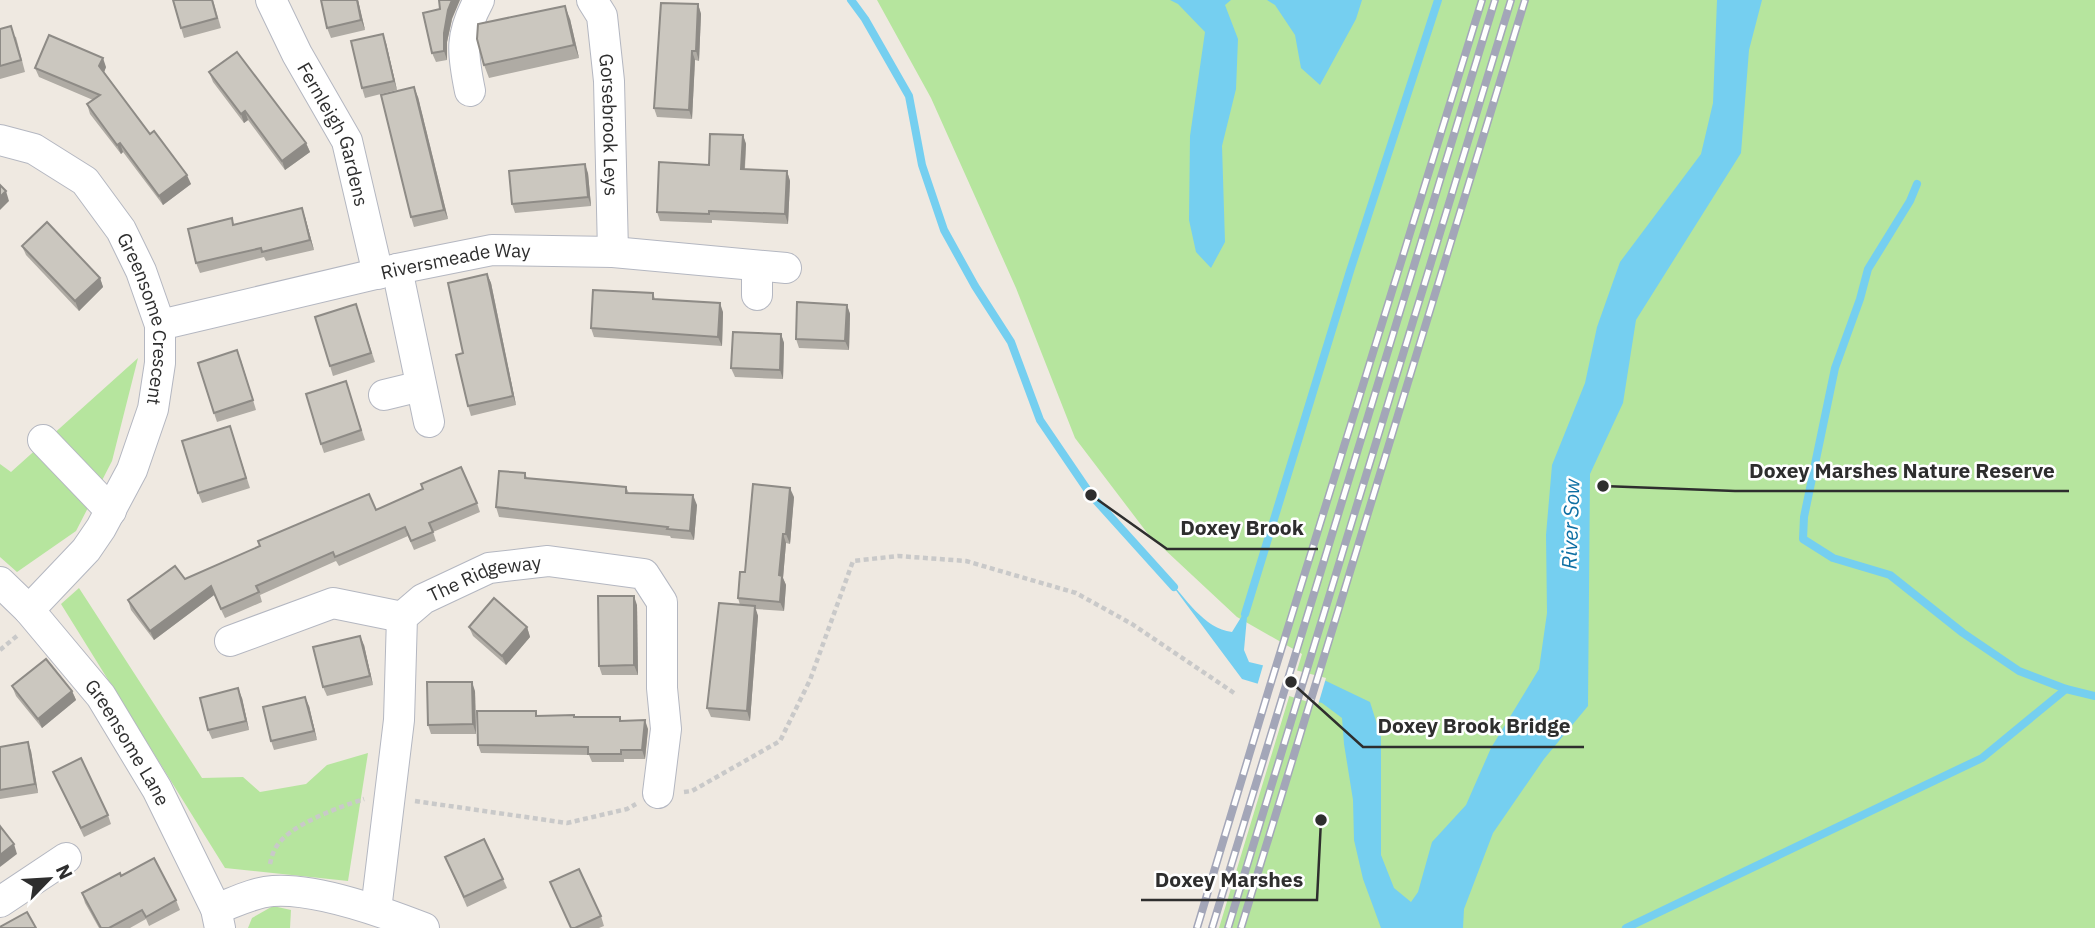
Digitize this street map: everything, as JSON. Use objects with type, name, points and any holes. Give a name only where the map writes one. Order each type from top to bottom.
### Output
[{"type":"street","name":"Fernleigh Gardens","points":[[271,0],[297,54],[347,141],[388,271],[429,422]]},
{"type":"street","points":[[471,91],[465,64],[464,37],[479,0]]},
{"type":"street","name":"Gorsebrook Leys","points":[[592,0],[602,16],[609,81],[613,252]]},
{"type":"street","name":"Greensome Crescent","points":[[0,140],[34,149],[85,181],[121,230],[141,271],[160,325],[160,363],[153,410],[132,470],[111,511],[86,550],[30,610]]},
{"type":"street","name":"Riversmeade Way","points":[[160,325],[388,271],[492,250],[613,252],[767,276]]},
{"type":"street","points":[[384,395],[421,386]]},
{"type":"street","points":[[43,440],[111,511]]},
{"type":"street","name":"The Ridgeway","points":[[402,617],[423,598],[489,568],[548,561],[644,574],[662,602],[662,688],[666,729],[658,793]]},
{"type":"street","name":"Greensome Lane","points":[[0,582],[30,610],[101,696],[157,789],[218,919]]},
{"type":"street","points":[[230,641],[333,603],[402,617],[399,720],[376,909]]},
{"type":"street","points":[[0,902],[66,858]]},
{"type":"street","points":[[218,919],[270,891],[299,892],[376,909],[424,928]]},
{"type":"path","points":[[270,891],[269,866],[275,846],[296,829],[330,810],[368,798],[390,798],[567,823],[627,809],[658,793],[692,792],[780,741],[810,680],[853,561],[898,556],[966,561],[1076,593],[1132,624],[1234,693]]},
{"type":"green space","points":[[877,0],[2095,0],[2095,928],[1219,928],[1302,654],[1237,617],[1148,534],[1075,438],[1016,288],[931,98]]},
{"type":"green space","points":[[138,358],[112,461],[76,531],[17,572],[0,557],[0,464],[11,472]]},
{"type":"green space","points":[[79,588],[202,778],[243,777],[260,792],[306,784],[327,765],[368,753],[348,881],[225,868],[61,604]]},
{"type":"green space","points":[[273,906],[291,910],[290,928],[248,928],[252,918]]},
{"type":"water","points":[[1170,0],[1231,0],[1225,5],[1238,39],[1236,89],[1222,146],[1225,242],[1211,268],[1196,252],[1189,220],[1190,136],[1205,32],[1178,4]]},
{"type":"water","points":[[1267,0],[1362,0],[1356,19],[1320,85],[1301,68],[1295,35],[1275,5]]},
{"type":"water","name":"River Sow","points":[[1717,0],[1762,0],[1749,50],[1741,153],[1636,320],[1623,403],[1590,474],[1588,706],[1544,759],[1493,833],[1464,909],[1463,928],[1381,928],[1363,879],[1354,840],[1353,800],[1342,718],[1322,703],[1242,679],[1166,577],[1204,619],[1222,630],[1232,632],[1248,606],[1244,650],[1249,662],[1324,680],[1370,702],[1381,737],[1381,855],[1394,888],[1411,902],[1418,892],[1432,842],[1466,805],[1491,748],[1539,669],[1547,613],[1546,535],[1552,465],[1585,383],[1597,327],[1620,262],[1701,154],[1713,103]]},
{"type":"pier","points":[[1264,662],[1326,678],[1318,705],[1257,686]]},
{"type":"building","points":[[173,0],[212,0],[217,18],[181,28]]},
{"type":"building","points":[[321,0],[357,0],[361,20],[327,28]]},
{"type":"building","points":[[439,0],[452,0],[444,33],[444,51],[432,53],[423,13],[440,9]]},
{"type":"building","points":[[661,3],[698,4],[689,110],[654,108]]},
{"type":"building","points":[[565,6],[574,45],[484,65],[477,39],[478,24]]},
{"type":"building","points":[[11,26],[21,60],[0,66],[0,29]]},
{"type":"building","points":[[383,34],[394,81],[362,88],[351,41]]},
{"type":"building","points":[[49,35],[103,58],[99,66],[150,134],[154,131],[187,175],[159,196],[87,104],[100,95],[35,68]]},
{"type":"building","points":[[237,52],[306,143],[282,161],[245,111],[241,114],[209,72]]},
{"type":"building","points":[[414,87],[444,210],[411,217],[381,95]]},
{"type":"building","points":[[710,134],[743,135],[741,169],[787,171],[785,214],[657,212],[659,162],[709,165]]},
{"type":"building","points":[[585,164],[588,197],[512,204],[509,171]]},
{"type":"building","points":[[0,185],[6,191],[0,197]]},
{"type":"building","points":[[302,208],[310,240],[262,252],[261,248],[196,263],[188,229],[232,218],[233,225]]},
{"type":"building","points":[[47,222],[100,278],[75,301],[22,246]]},
{"type":"building","points":[[487,274],[513,396],[468,406],[456,355],[463,353],[448,283]]},
{"type":"building","points":[[593,290],[653,293],[653,299],[720,303],[718,337],[591,328]]},
{"type":"building","points":[[797,302],[847,305],[845,341],[796,339]]},
{"type":"building","points":[[356,304],[371,353],[330,366],[315,317]]},
{"type":"building","points":[[733,332],[781,334],[780,370],[731,368]]},
{"type":"building","points":[[237,350],[253,400],[214,413],[198,363]]},
{"type":"building","points":[[346,381],[361,430],[321,444],[306,394]]},
{"type":"building","points":[[230,426],[246,478],[198,493],[182,441]]},
{"type":"building","points":[[461,467],[477,503],[429,523],[433,532],[411,541],[405,527],[335,557],[333,552],[256,586],[259,592],[221,609],[211,586],[150,631],[128,600],[175,566],[185,579],[260,546],[258,541],[369,494],[376,510],[423,489],[421,484]]},
{"type":"building","points":[[499,471],[525,473],[525,478],[626,487],[626,493],[693,495],[690,531],[496,507]]},
{"type":"building","points":[[753,484],[790,488],[779,575],[782,576],[780,602],[738,598],[740,572],[745,572]]},
{"type":"building","points":[[598,596],[634,596],[634,665],[599,666]]},
{"type":"building","points":[[494,598],[527,627],[502,656],[469,627]]},
{"type":"building","points":[[719,603],[755,606],[747,711],[707,708]]},
{"type":"building","points":[[360,636],[370,676],[323,687],[313,647]]},
{"type":"building","points":[[46,659],[72,691],[38,719],[12,686]]},
{"type":"building","points":[[427,682],[472,682],[473,724],[428,725]]},
{"type":"building","points":[[238,688],[246,721],[208,730],[200,698]]},
{"type":"building","points":[[305,697],[314,731],[271,741],[263,707]]},
{"type":"building","points":[[477,711],[536,711],[536,716],[574,715],[620,717],[620,721],[645,720],[642,750],[621,750],[621,754],[588,754],[588,747],[478,745]]},
{"type":"building","points":[[28,742],[35,784],[0,790],[0,747]]},
{"type":"building","points":[[81,758],[108,815],[81,828],[53,772]]},
{"type":"building","points":[[0,826],[14,844],[0,855]]},
{"type":"building","points":[[484,839],[503,879],[464,897],[445,857]]},
{"type":"building","points":[[154,858],[176,900],[146,917],[142,910],[109,928],[101,928],[82,893]]},
{"type":"building","points":[[579,869],[601,916],[571,928],[550,882]]},
{"type":"building","points":[[27,912],[36,928],[0,928],[0,927]]},
{"type":"waterway","points":[[851,0],[865,19],[909,96],[922,165],[944,230],[975,286],[1011,342],[1040,420],[1091,495],[1174,587]]},
{"type":"waterway","points":[[1245,614],[1350,271],[1438,0]]},
{"type":"waterway","points":[[1917,184],[1910,201],[1868,269],[1835,368],[1804,517],[1803,539],[1833,558],[1890,575],[1963,633],[2019,671],[2066,689],[2095,696]]},
{"type":"waterway","points":[[1626,928],[1982,758],[2066,689]]},
{"type":"railway","points":[[1197,928],[1482,0]]},
{"type":"railway","points":[[1212,928],[1495,0]]},
{"type":"railway","points":[[1228,928],[1511,0]]},
{"type":"railway","points":[[1241,928],[1525,0]]},
{"type":"place","name":"Doxey Marshes Nature Reserve","points":[[1603,486]]},
{"type":"place","name":"Doxey Brook","points":[[1091,495]]},
{"type":"place","name":"Doxey Brook Bridge","points":[[1291,682]]},
{"type":"place","name":"Doxey Marshes","points":[[1321,820]]}]
